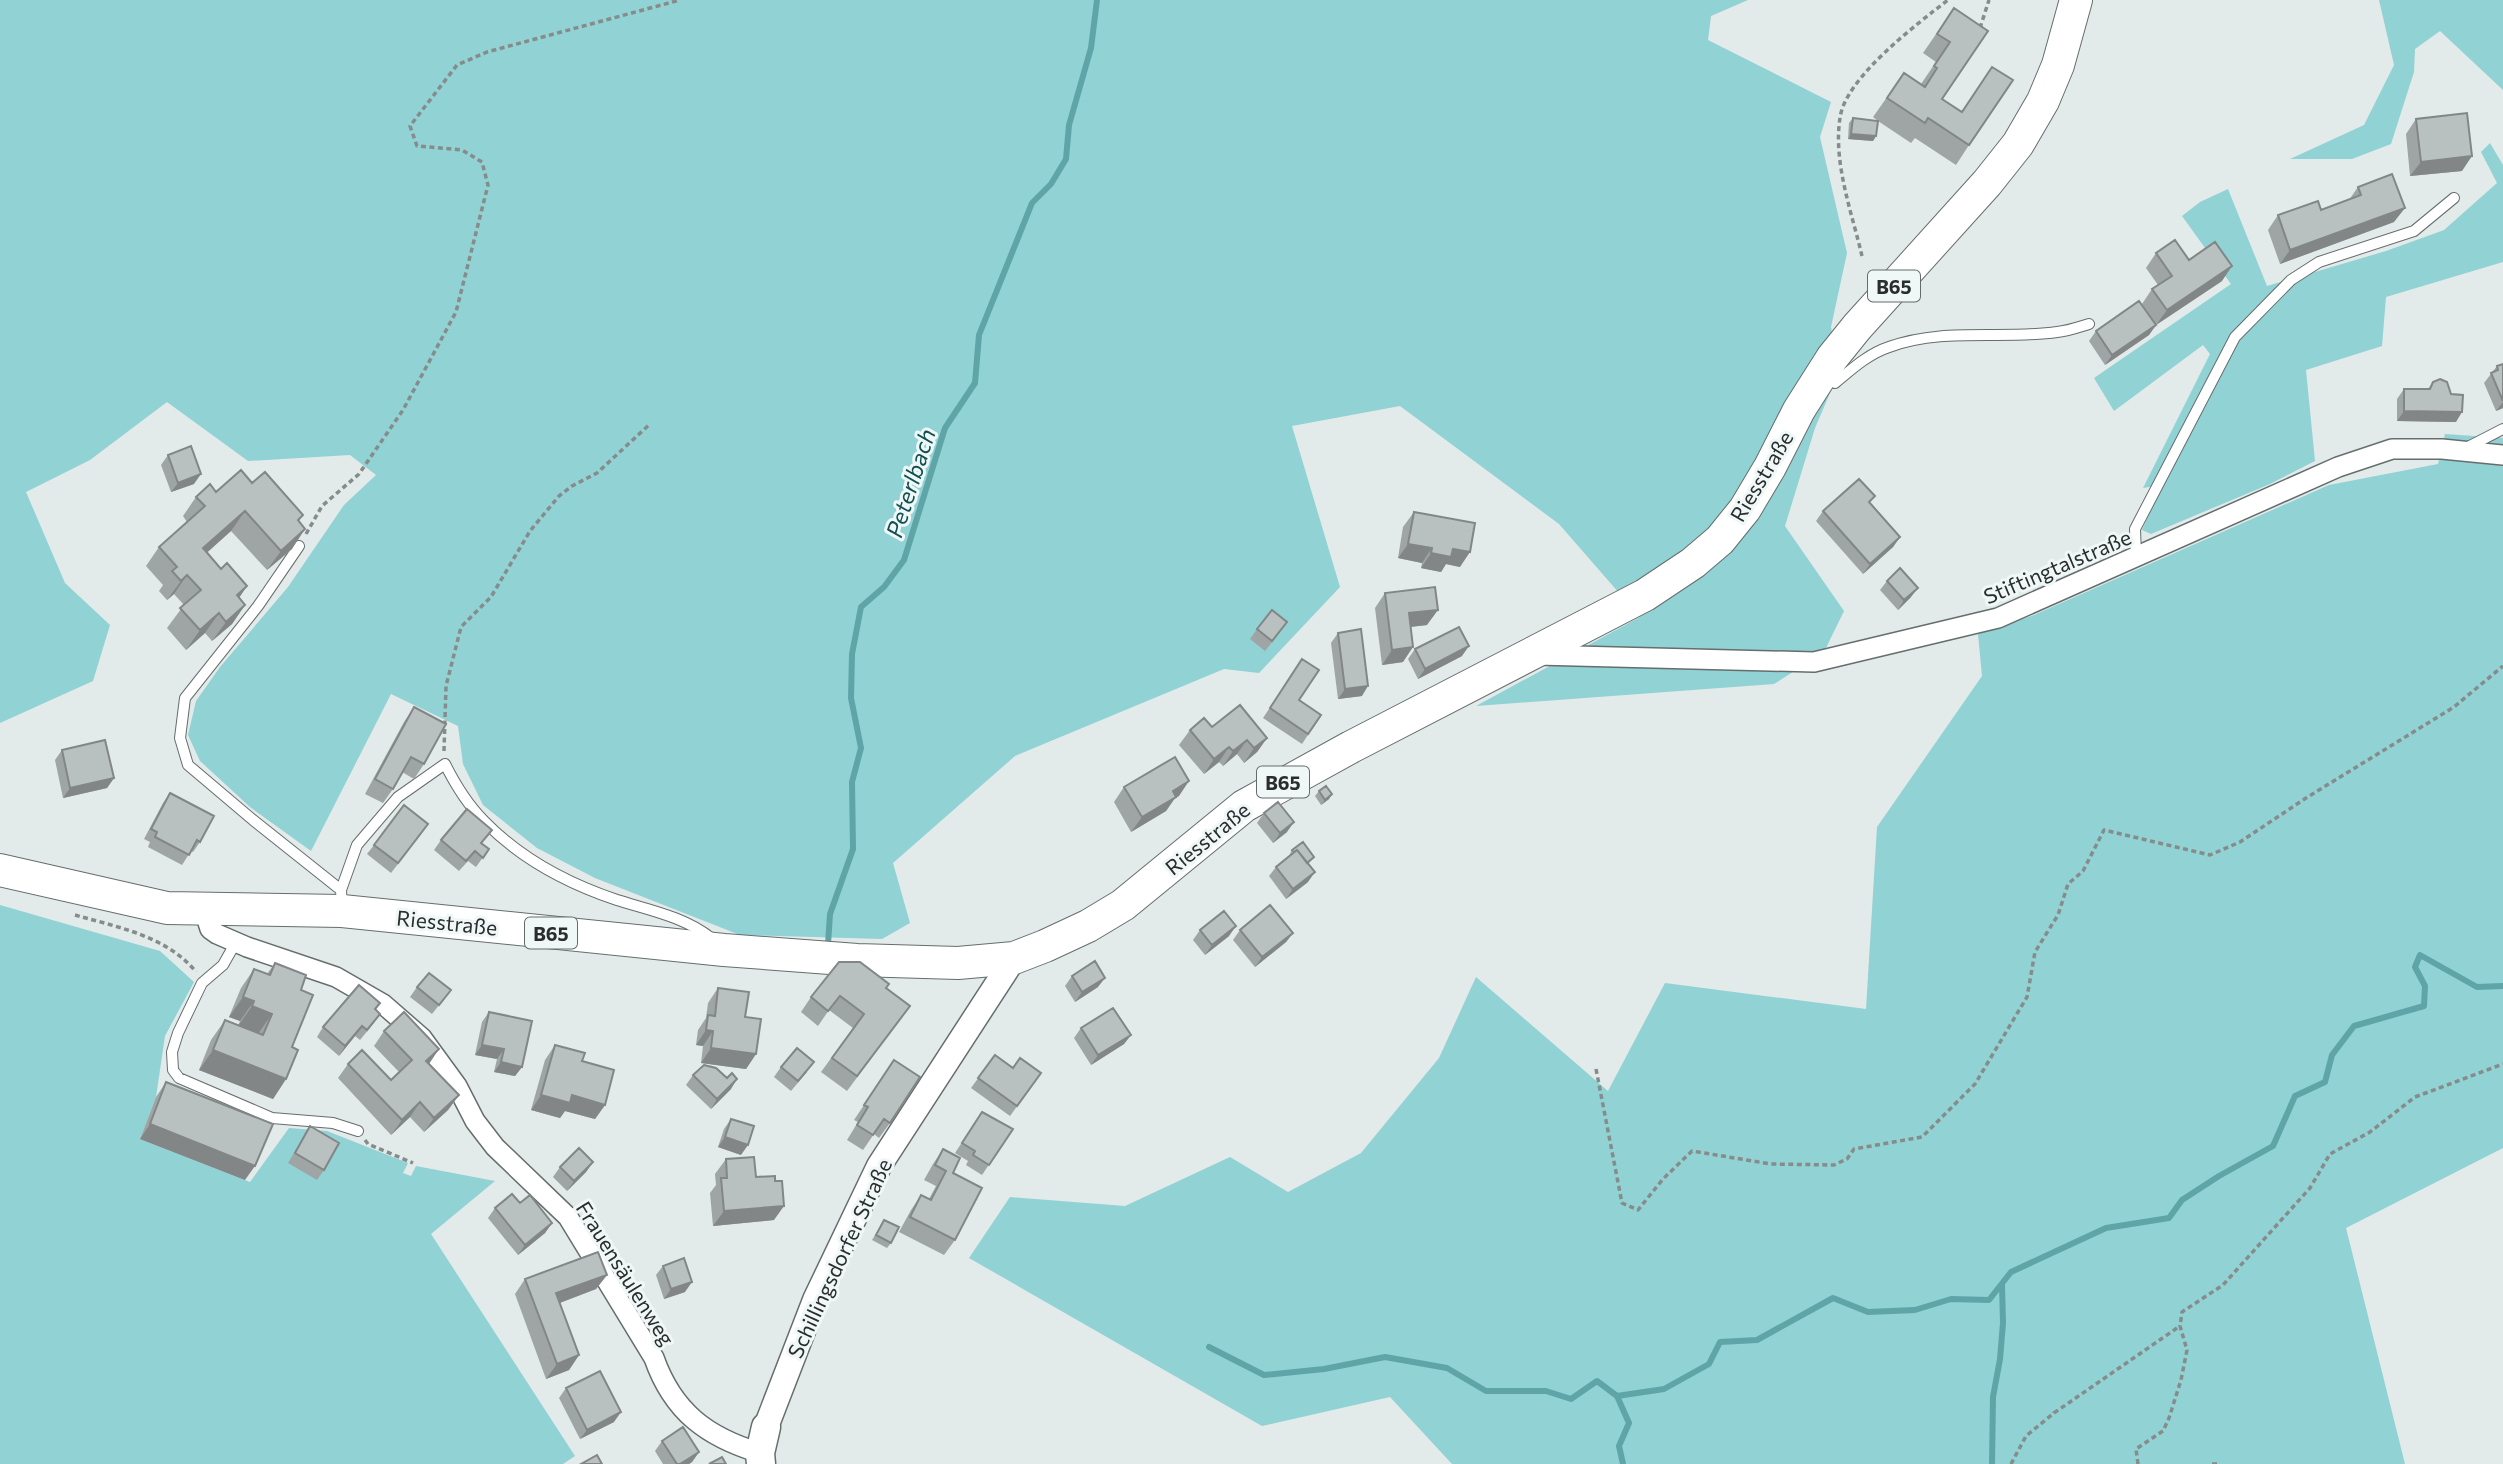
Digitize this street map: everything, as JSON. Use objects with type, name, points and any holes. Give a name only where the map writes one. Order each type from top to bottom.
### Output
[{"type":"main road","name":"Riesstraße","points":[[0,870],[167,908],[290,909],[342,900],[724,950],[858,960],[958,963],[1014,958],[1088,926],[1123,905],[1244,806],[1275,787],[1645,595],[1693,563],[1720,540],[1745,509],[1821,375],[1857,327],[1987,183],[2018,144],[2043,101],[2058,65],[2077,0]]},
{"type":"street","name":"Stiftingtalstraße","points":[[1529,655],[1814,662],[1998,618],[2338,467],[2392,449],[2503,455]]},
{"type":"street","name":"Frauensäulenweg","points":[[204,910],[210,929],[236,942],[336,977],[383,1004],[422,1038],[457,1086],[475,1121],[495,1147],[568,1217],[654,1358],[660,1377],[679,1404],[698,1426],[732,1445],[762,1448]]},
{"type":"street","name":"Schillingsdorfer Straße","points":[[762,1448],[815,1300],[879,1166],[1014,958]]},
{"type":"lane","points":[[2136,557],[2135,529],[2235,337],[2300,274],[2319,262],[2414,231],[2454,198]]},
{"type":"lane","points":[[1821,375],[1835,383],[1868,357],[1911,340],[1939,336],[2059,332],[2089,324]]},
{"type":"lane","points":[[2460,451],[2503,429]]},
{"type":"lane","points":[[299,545],[258,606],[185,698],[180,738],[188,765],[342,900],[357,845],[398,797],[445,764],[457,787],[484,821],[531,860],[589,891],[695,926],[724,950]]},
{"type":"lane","points":[[236,942],[223,965],[202,983],[178,1032],[172,1052],[173,1070],[179,1078],[272,1118],[333,1122],[358,1130]]},
{"type":"path","points":[[299,545],[322,506],[359,474],[395,420],[456,312],[488,185],[482,163],[462,150],[417,146],[410,126],[457,65],[488,52],[680,0]]},
{"type":"path","points":[[1862,256],[1841,164],[1840,118],[1845,99],[1879,58],[1903,35],[1948,0]]},
{"type":"path","points":[[1978,37],[1989,0]]},
{"type":"path","points":[[445,764],[446,685],[461,627],[491,597],[530,531],[559,496],[597,473],[650,424]]},
{"type":"path","points":[[1596,1069],[1622,1203],[1638,1210],[1692,1151],[1771,1164],[1834,1164],[1847,1158],[1854,1149],[1922,1137],[1975,1084],[2027,997],[2035,952],[2058,915],[2068,884],[2083,871],[2104,830],[2210,855],[2240,842],[2454,707],[2503,666]]},
{"type":"path","points":[[63,912],[121,928],[167,946],[194,969],[202,983]]},
{"type":"path","points":[[2138,1464],[2136,1449],[2163,1431],[2181,1380],[2187,1350],[2180,1325],[2182,1312],[2223,1284],[2310,1188],[2330,1154],[2370,1132],[2415,1097],[2503,1064]]},
{"type":"path","points":[[381,1150],[411,1162]]},
{"type":"path","points":[[2011,1464],[2026,1436],[2180,1325]]},
{"type":"path","points":[[2212,1464],[2219,1464]]},
{"type":"shaded area","points":[[0,0],[1748,0],[1711,16],[1708,40],[1831,102],[1820,137],[1847,253],[1831,327],[1839,372],[1815,428],[1785,526],[1844,611],[1824,652],[1774,684],[1476,706],[1640,617],[1559,524],[1400,406],[1292,426],[1340,587],[1259,673],[1224,669],[1015,756],[893,863],[910,923],[882,939],[740,935],[595,878],[537,848],[483,805],[463,764],[458,726],[391,694],[311,851],[250,807],[200,761],[188,735],[196,701],[220,667],[288,587],[344,505],[376,475],[350,455],[248,461],[167,402],[90,460],[26,492],[65,583],[110,625],[93,681],[0,723]]},
{"type":"shaded area","points":[[2379,0],[2503,0],[2503,90],[2440,31],[2415,49],[2414,72],[2391,144],[2352,159],[2290,159],[2364,125],[2394,65]]},
{"type":"shaded area","points":[[2490,143],[2503,165],[2503,262],[2386,297],[2382,346],[2306,370],[2315,461],[2270,484],[2151,534],[2142,530],[2162,485],[2143,488],[2210,354],[2203,345],[2114,411],[2094,378],[2231,284],[2182,216],[2200,202],[2228,189],[2267,286],[2386,251],[2444,230],[2497,183],[2481,152]]},
{"type":"shaded area","points":[[2445,434],[2503,438],[2503,1148],[2346,1228],[2405,1464],[1452,1464],[1390,1397],[1262,1426],[969,1258],[1010,1197],[1125,1206],[1230,1157],[1288,1192],[1361,1153],[1439,1058],[1476,977],[1608,1091],[1665,983],[1866,1009],[1877,827],[1982,676],[1978,634],[2034,615],[2329,485],[2438,464]]},
{"type":"shaded area","points":[[0,905],[160,951],[194,982],[165,1036],[156,1097],[140,1139],[250,1182],[289,1128],[327,1131],[408,1163],[403,1173],[411,1176],[416,1166],[495,1181],[431,1234],[575,1456],[563,1464],[0,1464]]},
{"type":"building","points":[[1954,8],[1988,31],[1942,99],[1962,112],[1992,67],[2013,80],[1969,145],[1928,118],[1925,123],[1887,98],[1904,73],[1925,87],[1937,68],[1934,66],[1950,42],[1937,34]]},
{"type":"building","points":[[2467,113],[2472,156],[2421,162],[2416,119]]},
{"type":"building","points":[[1853,118],[1878,121],[1876,136],[1851,134]]},
{"type":"building","points":[[2392,174],[2405,208],[2290,250],[2278,215],[2318,201],[2321,210],[2361,195],[2358,187]]},
{"type":"building","points":[[2175,240],[2189,260],[2215,242],[2232,266],[2167,310],[2152,289],[2172,276],[2156,253]]},
{"type":"building","points":[[2139,301],[2156,325],[2112,355],[2096,331]]},
{"type":"building","points":[[2503,364],[2503,401],[2491,373]]},
{"type":"building","points":[[2440,379],[2447,382],[2451,394],[2463,395],[2462,412],[2404,411],[2404,389],[2430,389],[2433,382]]},
{"type":"building","points":[[191,446],[201,474],[178,483],[168,455]]},
{"type":"building","points":[[241,470],[252,483],[265,472],[303,515],[298,520],[305,529],[281,551],[245,511],[203,548],[221,569],[227,563],[247,586],[237,595],[245,605],[226,622],[219,613],[200,630],[180,608],[201,590],[187,575],[181,581],[172,571],[177,567],[159,547],[205,506],[196,497],[210,484],[216,492]]},
{"type":"building","points":[[1859,479],[1875,496],[1869,502],[1900,537],[1870,564],[1823,511]]},
{"type":"building","points":[[1414,512],[1475,523],[1470,552],[1453,549],[1451,557],[1431,553],[1432,548],[1408,544]]},
{"type":"building","points":[[1900,568],[1918,588],[1904,600],[1887,581]]},
{"type":"building","points":[[1435,587],[1438,610],[1409,613],[1413,647],[1392,650],[1385,593]]},
{"type":"building","points":[[1272,610],[1287,622],[1272,641],[1257,629]]},
{"type":"building","points":[[1459,627],[1469,646],[1425,669],[1415,649]]},
{"type":"building","points":[[1361,629],[1368,686],[1345,689],[1338,633]]},
{"type":"building","points":[[1302,659],[1319,670],[1299,700],[1321,715],[1308,734],[1270,708]]},
{"type":"building","points":[[1240,705],[1267,738],[1254,748],[1247,740],[1233,751],[1229,747],[1214,759],[1190,730],[1204,718],[1212,727]]},
{"type":"building","points":[[414,707],[446,724],[424,764],[411,757],[393,789],[375,779]]},
{"type":"building","points":[[105,740],[114,778],[70,788],[62,750]]},
{"type":"building","points":[[1175,757],[1189,781],[1173,791],[1176,797],[1142,817],[1124,787]]},
{"type":"building","points":[[1326,786],[1332,794],[1325,800],[1319,791]]},
{"type":"building","points":[[170,793],[214,816],[200,842],[197,840],[189,855],[155,837],[157,832],[151,829]]},
{"type":"building","points":[[1278,802],[1294,822],[1280,833],[1264,813]]},
{"type":"building","points":[[404,805],[428,824],[398,863],[374,845]]},
{"type":"building","points":[[467,809],[492,830],[481,843],[489,849],[483,858],[475,851],[466,861],[441,840]]},
{"type":"building","points":[[1303,842],[1314,857],[1307,863],[1297,850],[1292,850]]},
{"type":"building","points":[[1297,850],[1315,872],[1293,889],[1276,867]]},
{"type":"building","points":[[1270,905],[1293,933],[1262,957],[1240,930]]},
{"type":"building","points":[[1224,911],[1236,926],[1212,945],[1200,930]]},
{"type":"building","points":[[1095,961],[1105,978],[1082,992],[1072,976]]},
{"type":"building","points":[[839,962],[860,962],[889,984],[886,988],[910,1006],[857,1076],[832,1058],[864,1014],[840,996],[828,1011],[811,997]]},
{"type":"building","points":[[275,963],[306,975],[301,990],[313,995],[292,1047],[298,1050],[286,1079],[213,1050],[225,1020],[263,1035],[272,1014],[252,1006],[254,1001],[243,997],[254,969],[270,975]]},
{"type":"building","points":[[429,973],[451,990],[439,1005],[417,987]]},
{"type":"building","points":[[359,985],[380,1003],[375,1009],[380,1014],[367,1030],[362,1026],[345,1046],[323,1027]]},
{"type":"building","points":[[718,988],[749,992],[745,1017],[761,1019],[756,1054],[711,1048],[713,1031],[706,1030],[708,1015],[715,1016]]},
{"type":"building","points":[[1113,1008],[1131,1035],[1098,1055],[1081,1028]]},
{"type":"building","points":[[404,1012],[439,1049],[426,1061],[459,1095],[434,1118],[420,1102],[402,1120],[348,1064],[362,1050],[391,1080],[412,1060],[384,1031]]},
{"type":"building","points":[[489,1012],[532,1021],[522,1067],[501,1062],[504,1049],[482,1045]]},
{"type":"building","points":[[555,1045],[585,1053],[582,1061],[614,1070],[605,1105],[572,1095],[570,1103],[541,1095]]},
{"type":"building","points":[[797,1048],[814,1062],[798,1081],[781,1067]]},
{"type":"building","points":[[995,1055],[1013,1068],[1020,1058],[1041,1073],[1017,1106],[978,1078]]},
{"type":"building","points":[[894,1060],[920,1077],[890,1123],[884,1119],[873,1135],[857,1125],[868,1107],[864,1105]]},
{"type":"building","points":[[704,1065],[716,1068],[727,1078],[732,1073],[737,1079],[717,1099],[693,1075]]},
{"type":"building","points":[[166,1082],[273,1124],[255,1166],[150,1124]]},
{"type":"building","points":[[982,1112],[1013,1129],[989,1165],[973,1155],[975,1151],[962,1143]]},
{"type":"building","points":[[731,1119],[754,1126],[748,1145],[725,1137]]},
{"type":"building","points":[[310,1126],[339,1143],[324,1170],[295,1153]]},
{"type":"building","points":[[579,1148],[593,1162],[574,1181],[560,1167]]},
{"type":"building","points":[[943,1149],[960,1158],[953,1173],[982,1188],[955,1240],[910,1217],[921,1195],[931,1200],[946,1171],[935,1165]]},
{"type":"building","points":[[754,1157],[756,1177],[775,1176],[775,1181],[782,1181],[784,1206],[724,1211],[721,1178],[727,1178],[726,1159]]},
{"type":"building","points":[[512,1194],[520,1203],[530,1195],[552,1223],[525,1245],[495,1208]]},
{"type":"building","points":[[884,1220],[899,1227],[891,1243],[876,1235]]},
{"type":"building","points":[[598,1252],[607,1275],[556,1293],[579,1355],[557,1364],[525,1279]]},
{"type":"building","points":[[684,1258],[692,1282],[671,1289],[663,1266]]},
{"type":"building","points":[[600,1371],[621,1412],[587,1430],[566,1388]]},
{"type":"building","points":[[683,1427],[699,1452],[677,1464],[662,1441]]},
{"type":"building","points":[[597,1455],[602,1464],[581,1464]]},
{"type":"building","points":[[722,1457],[726,1464],[709,1464]]},
{"type":"waterway","name":"Peterlbach","points":[[828,944],[830,914],[853,849],[852,782],[861,748],[851,698],[852,654],[861,607],[884,587],[904,560],[945,428],[975,383],[979,335],[1032,203],[1051,184],[1066,159],[1069,125],[1091,48],[1097,0]]},
{"type":"waterway","points":[[1617,1396],[1664,1389],[1709,1364],[1720,1342],[1757,1340],[1833,1298],[1868,1312],[1915,1310],[1951,1299],[1989,1300],[2011,1272],[2106,1228],[2169,1218],[2182,1200],[2273,1146],[2295,1096],[2325,1082],[2332,1055],[2354,1026],[2424,1006],[2425,986],[2415,967],[2420,955],[2477,987],[2503,986]]},
{"type":"waterway","points":[[1992,1464],[1993,1397],[2003,1323],[2002,1285]]},
{"type":"waterway","points":[[1209,1347],[1264,1375],[1324,1369],[1385,1357],[1447,1368],[1486,1391],[1546,1391],[1571,1399],[1597,1381],[1617,1396],[1629,1423],[1619,1446],[1623,1464]]}]
